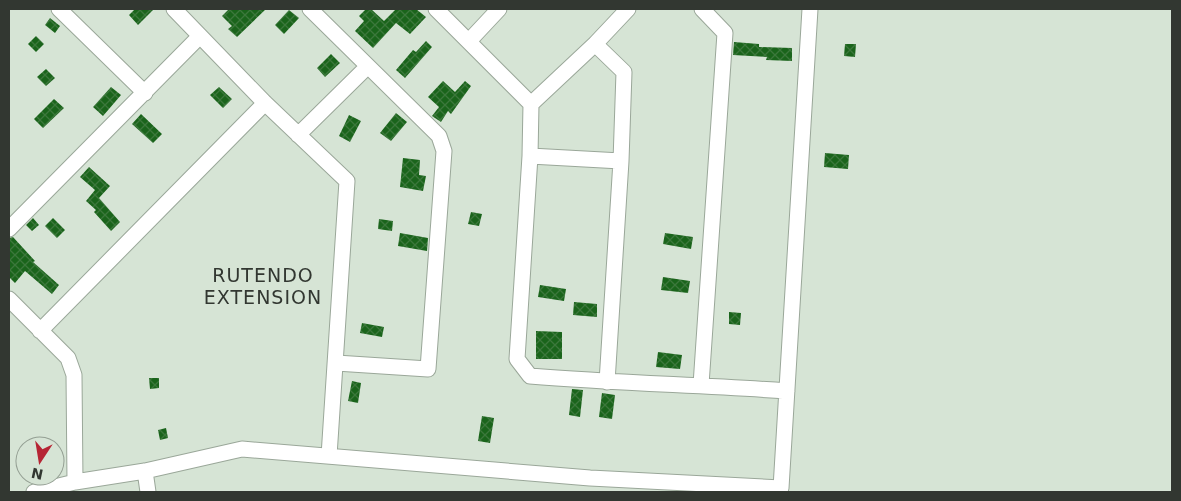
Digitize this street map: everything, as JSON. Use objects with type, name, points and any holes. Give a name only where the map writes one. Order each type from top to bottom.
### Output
[{"type":"street","points":[[59,9],[145,93]]},
{"type":"street","points":[[174,9],[265,103],[348,181],[329,456]]},
{"type":"street","points":[[310,9],[439,136],[444,151],[428,369],[336,363]]},
{"type":"street","points":[[436,9],[531,104],[530,156],[517,359],[530,376],[607,382],[701,385],[787,391]]},
{"type":"street","points":[[469,41],[500,9]]},
{"type":"street","points":[[531,104],[595,44],[628,9]]},
{"type":"street","points":[[701,385],[725,33],[702,9]]},
{"type":"street","points":[[34,492],[75,482],[145,471],[242,449],[329,456],[589,485],[781,488],[810,9]]},
{"type":"street","points":[[9,229],[200,36]]},
{"type":"street","points":[[595,44],[624,72],[621,161],[607,382]]},
{"type":"street","points":[[298,135],[367,67]]},
{"type":"street","points":[[40,331],[265,103]]},
{"type":"street","points":[[530,156],[621,161]]},
{"type":"street","points":[[9,299],[68,358],[74,375],[75,482]]},
{"type":"street","points":[[145,471],[148,492]]},
{"type":"building","points":[[135,9],[154,9],[138,25],[129,15]]},
{"type":"building","points":[[229,9],[266,9],[237,37],[228,29],[232,26],[222,16]]},
{"type":"building","points":[[366,9],[371,9],[384,21],[396,9],[416,9],[426,17],[410,34],[396,23],[373,48],[355,31],[364,21],[359,16]]},
{"type":"building","points":[[289,10],[299,18],[284,34],[275,25]]},
{"type":"building","points":[[50,18],[60,26],[55,33],[45,25]]},
{"type":"building","points":[[36,36],[44,44],[36,52],[28,44]]},
{"type":"building","points":[[426,41],[432,47],[405,78],[396,70],[413,50],[416,52]]},
{"type":"building","points":[[734,42],[759,44],[759,47],[792,48],[792,61],[766,60],[767,57],[733,55]]},
{"type":"building","points":[[845,44],[856,44],[855,57],[844,56]]},
{"type":"building","points":[[331,54],[340,63],[325,77],[317,68]]},
{"type":"building","points":[[46,69],[55,78],[46,86],[37,77]]},
{"type":"building","points":[[443,81],[455,92],[465,81],[471,86],[451,114],[448,111],[441,122],[432,116],[439,107],[428,97]]},
{"type":"building","points":[[111,87],[121,95],[103,116],[93,107]]},
{"type":"building","points":[[219,87],[232,99],[223,108],[210,95]]},
{"type":"building","points":[[54,99],[64,108],[43,128],[34,119]]},
{"type":"building","points":[[396,113],[407,122],[391,141],[380,133]]},
{"type":"building","points":[[141,114],[162,134],[153,143],[132,124]]},
{"type":"building","points":[[349,115],[361,121],[350,142],[339,136]]},
{"type":"building","points":[[825,153],[849,155],[848,169],[824,167]]},
{"type":"building","points":[[403,158],[420,160],[419,175],[426,176],[423,191],[400,187]]},
{"type":"building","points":[[89,167],[110,186],[99,198],[120,222],[111,231],[94,212],[96,210],[86,201],[95,190],[80,177]]},
{"type":"building","points":[[471,212],[482,214],[479,226],[468,224]]},
{"type":"building","points":[[33,218],[39,225],[32,231],[26,225]]},
{"type":"building","points":[[53,218],[65,230],[57,238],[45,226]]},
{"type":"building","points":[[379,219],[393,221],[392,231],[378,229]]},
{"type":"building","points":[[400,233],[428,238],[427,251],[398,246]]},
{"type":"building","points":[[665,233],[693,237],[691,249],[663,244]]},
{"type":"building","points":[[13,237],[35,261],[33,262],[59,285],[52,294],[25,271],[15,283],[9,277],[9,238]]},
{"type":"building","points":[[663,277],[690,281],[688,293],[661,290]]},
{"type":"building","points":[[540,285],[566,289],[564,301],[538,297]]},
{"type":"building","points":[[574,302],[597,304],[597,317],[573,315]]},
{"type":"building","points":[[729,312],[741,313],[740,325],[729,324]]},
{"type":"building","points":[[362,323],[384,327],[382,337],[360,333]]},
{"type":"building","points":[[536,331],[562,332],[562,359],[536,359]]},
{"type":"building","points":[[658,352],[682,355],[680,369],[656,367]]},
{"type":"building","points":[[149,378],[159,378],[159,388],[150,389]]},
{"type":"building","points":[[352,381],[361,383],[358,403],[348,401]]},
{"type":"building","points":[[572,389],[583,390],[580,417],[569,415]]},
{"type":"building","points":[[602,393],[615,395],[612,419],[599,417]]},
{"type":"building","points":[[482,416],[494,418],[490,443],[478,441]]},
{"type":"building","points":[[166,428],[168,438],[160,440],[158,430]]},
{"type":"district","name":"RUTENDO EXTENSION","points":[[263,286]]}]
